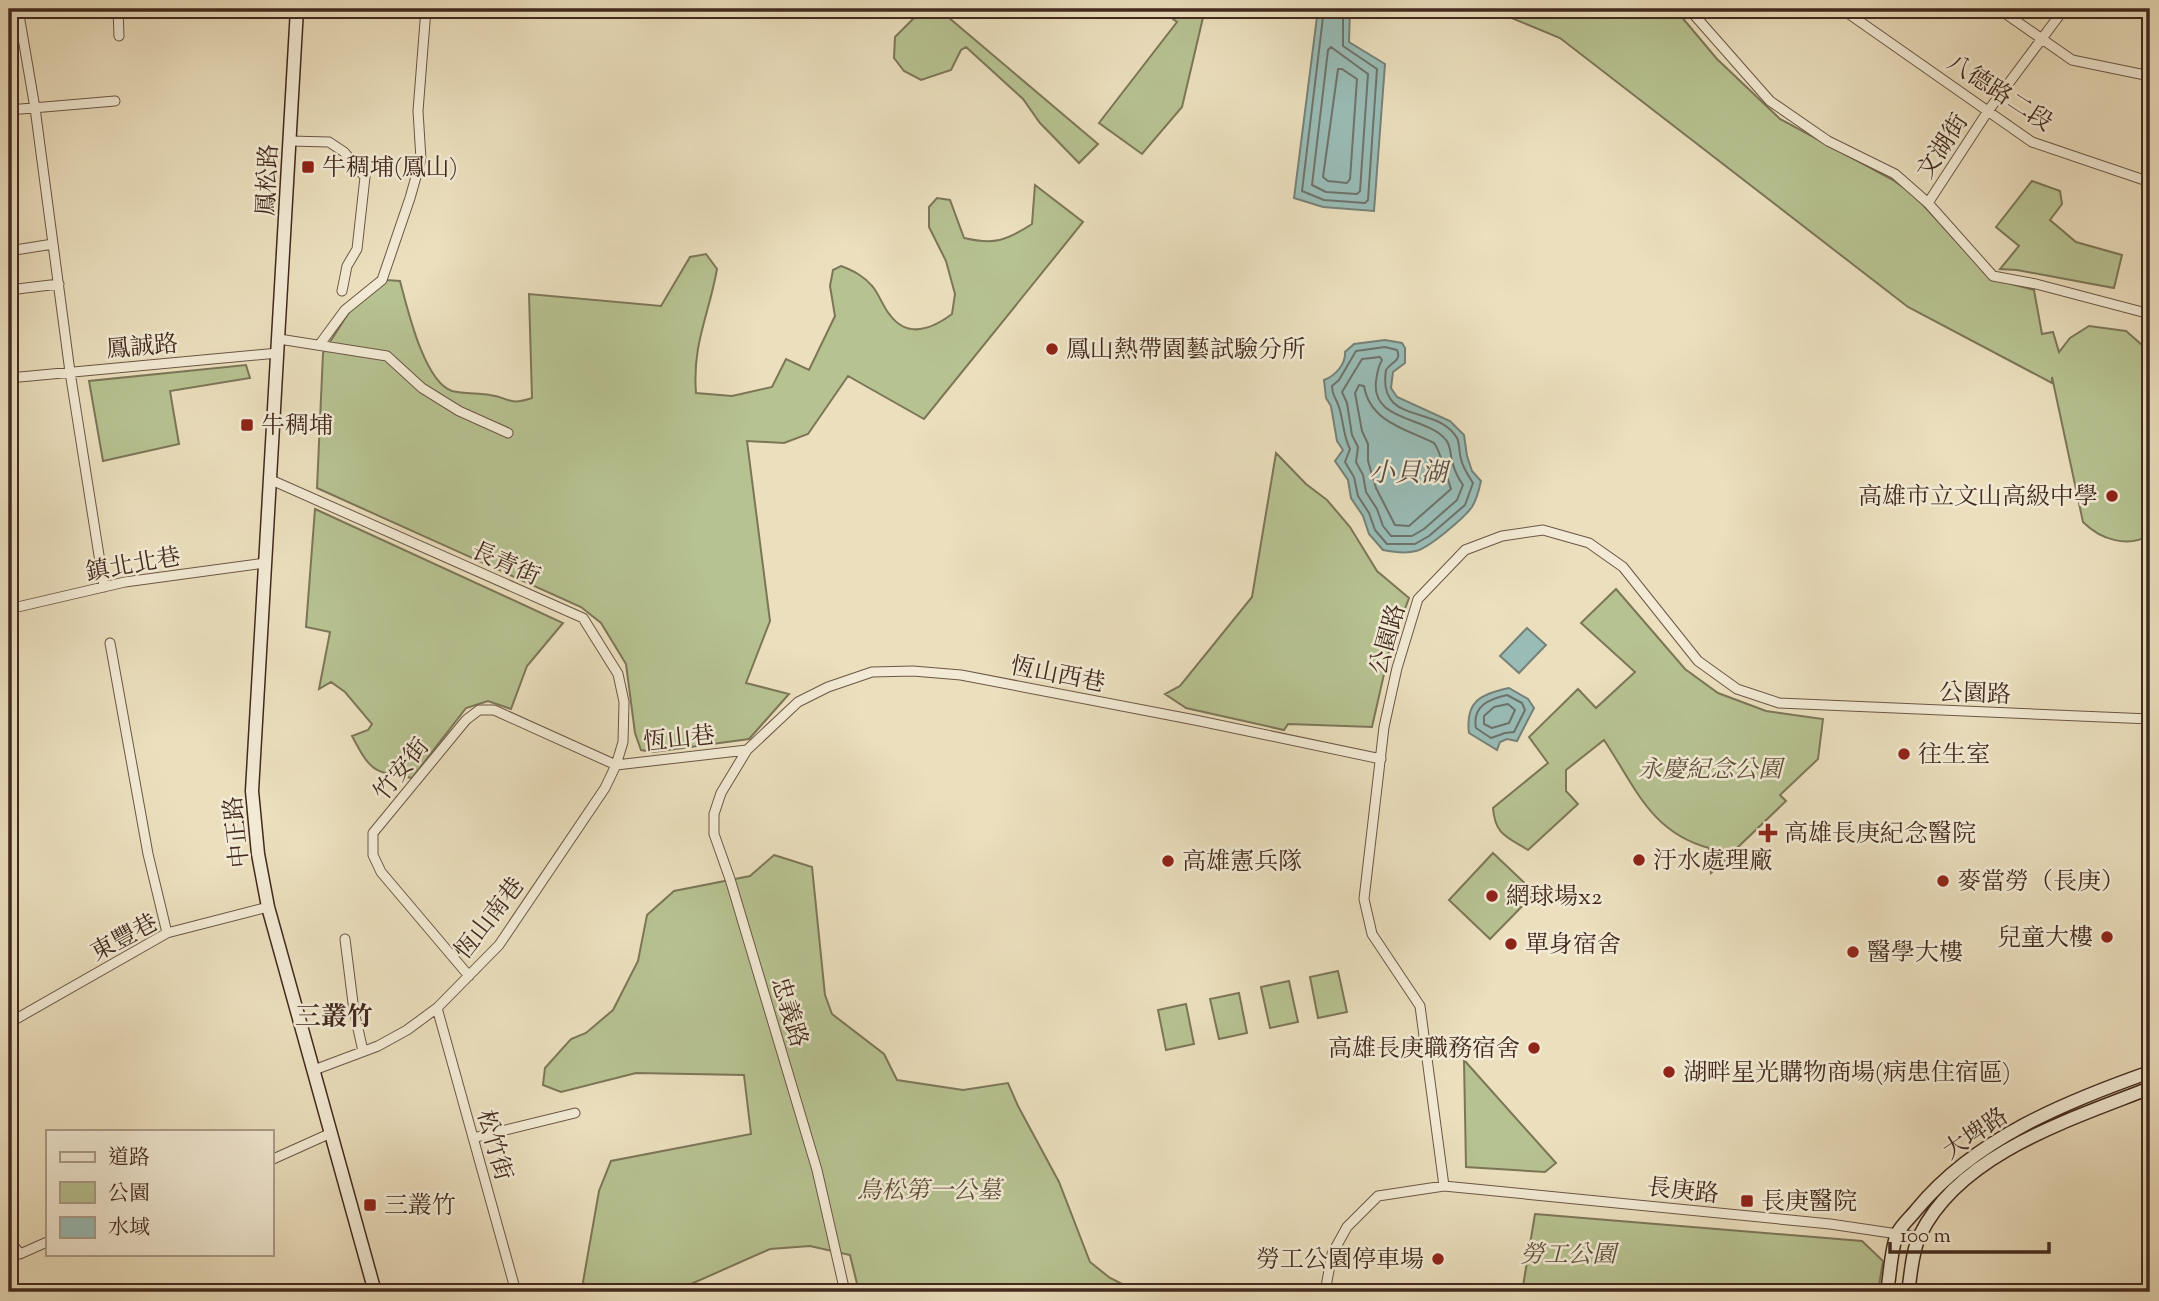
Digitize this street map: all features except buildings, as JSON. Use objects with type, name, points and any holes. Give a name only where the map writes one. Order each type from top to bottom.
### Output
[{"type":"main road","name":"鳳松路","points":[[278,353],[297,9]]},
{"type":"main road","name":"中正路","points":[[278,353],[252,791],[258,853],[268,907],[374,1292]]},
{"type":"main road","name":"大埤路","points":[[1897,1233],[1947,1176],[1990,1146],[2039,1116],[2150,1072]]},
{"type":"main road","name":"大埤路","points":[[1908,1292],[1918,1237],[1932,1214],[1964,1181],[2005,1150],[2048,1128],[2150,1088]]},
{"type":"main road","points":[[1886,1292],[1897,1233]]},
{"type":"street","points":[[18,9],[35,108],[70,372],[104,587]]},
{"type":"street","points":[[118,9],[119,36]]},
{"type":"street","points":[[320,344],[345,310],[382,280],[410,198],[421,159],[418,111],[426,9]]},
{"type":"street","points":[[1689,9],[1770,101],[1828,141],[1895,174],[1928,203],[1993,275],[2150,314]]},
{"type":"street","name":"八德路二段","points":[[1842,9],[2032,142],[2150,182]]},
{"type":"street","points":[[2000,9],[2072,60],[2150,76]]},
{"type":"street","name":"文湖街","points":[[1928,203],[1988,111],[2064,9]]},
{"type":"street","points":[[9,110],[115,100]]},
{"type":"street","points":[[290,141],[329,142],[344,152],[365,177],[357,249],[347,266],[342,291]]},
{"type":"street","points":[[9,216],[11,250],[52,244]]},
{"type":"street","points":[[9,290],[58,284]]},
{"type":"street","points":[[279,339],[387,356],[422,388],[459,411],[508,433]]},
{"type":"street","name":"鳳誠路","points":[[9,378],[278,353]]},
{"type":"street","name":"長青街","points":[[269,479],[583,618],[618,674],[624,702],[623,742],[616,765]]},
{"type":"street","name":"公園路","points":[[1444,1186],[1420,1006],[1372,934],[1364,900],[1384,727],[1397,668],[1418,599],[1465,550],[1502,536],[1543,530],[1589,543],[1623,567],[1698,661],[1737,690],[1779,704],[2150,719]]},
{"type":"street","name":"鎮北北巷","points":[[9,609],[125,582],[265,563]]},
{"type":"street","points":[[110,643],[148,854],[167,933]]},
{"type":"street","name":"恆山西巷","points":[[747,750],[798,702],[828,687],[872,672],[913,671],[961,675],[1182,717],[1381,759]]},
{"type":"street","name":"竹安街","points":[[469,976],[381,872],[373,855],[373,833],[466,720],[479,710],[494,710],[616,765]]},
{"type":"street","name":"恆山巷","points":[[616,765],[747,750]]},
{"type":"street","name":"忠義路","points":[[747,750],[721,793],[714,814],[714,834],[730,878],[817,1170],[845,1292]]},
{"type":"street","name":"恆山南巷","points":[[314,1070],[407,1030],[437,1008],[469,976],[499,945],[605,788],[616,765]]},
{"type":"street","name":"東豐巷","points":[[9,1023],[167,933],[268,907]]},
{"type":"street","points":[[345,939],[354,1011],[363,1051]]},
{"type":"street","name":"松竹街","points":[[437,1008],[516,1292]]},
{"type":"street","points":[[473,1138],[575,1113]]},
{"type":"street","points":[[273,1159],[331,1133]]},
{"type":"street","points":[[1325,1292],[1332,1254],[1347,1227],[1378,1196],[1444,1186]]},
{"type":"street","name":"長庚路","points":[[1444,1186],[1830,1224],[1918,1237]]},
{"type":"street","points":[[9,1240],[20,1254],[46,1242]]},
{"type":"green space","points":[[923,9],[952,9],[948,17],[1098,144],[1079,163],[1040,123],[1023,99],[966,47],[961,50],[951,70],[921,80],[904,71],[894,58],[895,37]]},
{"type":"green space","points":[[1159,9],[1205,9],[1182,107],[1142,154],[1099,123],[1177,22]]},
{"type":"green space","points":[[1497,9],[1675,9],[1717,59],[1780,119],[1893,180],[1914,195],[1990,278],[2034,290],[2042,334],[2053,332],[2059,352],[2070,338],[2089,326],[2126,331],[2150,352],[2150,535],[2133,541],[2115,540],[2098,533],[2083,522],[2052,377],[2052,383],[1908,307],[1560,38],[1497,12]]},
{"type":"green space","points":[[2032,181],[2060,191],[2062,204],[2050,220],[2076,242],[2122,255],[2114,288],[2000,269],[2019,246],[1996,227]]},
{"type":"green space","points":[[1035,185],[1083,222],[924,419],[848,376],[808,434],[784,443],[747,441],[770,621],[746,683],[789,694],[749,739],[653,752],[641,750],[635,733],[626,664],[601,623],[581,607],[317,488],[323,353],[353,306],[386,280],[400,281],[418,342],[433,374],[442,385],[461,393],[518,401],[532,398],[529,294],[661,306],[690,257],[706,254],[717,269],[696,359],[696,393],[732,396],[772,387],[786,359],[809,370],[835,316],[830,286],[833,270],[841,266],[870,283],[885,309],[904,327],[928,327],[952,314],[955,294],[946,261],[929,227],[929,207],[937,198],[950,200],[964,238],[1000,240],[1032,224]]},
{"type":"green space","points":[[246,365],[250,378],[170,391],[179,444],[103,461],[89,381]]},
{"type":"green space","points":[[1276,453],[1306,484],[1327,500],[1350,527],[1377,571],[1409,598],[1389,652],[1372,727],[1288,724],[1284,730],[1186,708],[1165,694],[1180,686],[1252,597]]},
{"type":"green space","points":[[315,509],[563,623],[527,666],[511,709],[488,701],[466,708],[412,778],[381,772],[369,764],[352,736],[368,730],[372,724],[345,692],[331,682],[319,689],[330,632],[306,627]]},
{"type":"green space","name":"永慶紀念公園","points":[[1616,589],[1685,669],[1718,693],[1766,711],[1823,719],[1818,759],[1780,795],[1786,801],[1711,873],[1709,848],[1689,841],[1658,819],[1635,790],[1604,740],[1566,770],[1566,791],[1578,804],[1528,850],[1503,834],[1496,824],[1493,808],[1548,763],[1529,737],[1578,689],[1596,708],[1635,672],[1581,623]]},
{"type":"green space","name":"網球場x2","points":[[1493,853],[1535,893],[1490,939],[1449,900]]},
{"type":"green space","name":"鳥松第一公墓","points":[[774,855],[812,867],[825,995],[832,1014],[884,1054],[897,1080],[963,1090],[1008,1083],[1059,1182],[1090,1262],[1110,1278],[1138,1292],[859,1292],[850,1255],[810,1246],[770,1249],[673,1292],[590,1292],[583,1282],[599,1191],[611,1161],[751,1134],[744,1075],[636,1073],[561,1092],[543,1085],[545,1068],[571,1039],[586,1033],[613,1010],[638,961],[647,915],[674,891],[750,876]]},
{"type":"green space","points":[[1338,971],[1347,1012],[1318,1018],[1310,977]]},
{"type":"green space","points":[[1289,981],[1298,1022],[1270,1028],[1261,987]]},
{"type":"green space","points":[[1239,993],[1247,1033],[1219,1039],[1210,999]]},
{"type":"green space","points":[[1186,1004],[1194,1044],[1166,1050],[1158,1010]]},
{"type":"green space","points":[[1464,1060],[1556,1163],[1545,1172],[1466,1167]]},
{"type":"green space","name":"勞工公園","points":[[1535,1214],[1862,1241],[1883,1261],[1878,1292],[1522,1292]]},
{"type":"water","points":[[1318,9],[1350,9],[1349,42],[1385,64],[1374,211],[1323,207],[1294,198]]},
{"type":"water","name":"小貝湖","points":[[1385,340],[1402,343],[1405,348],[1405,363],[1393,372],[1391,388],[1397,397],[1450,421],[1464,435],[1472,471],[1481,481],[1475,501],[1468,512],[1437,539],[1412,552],[1383,550],[1369,534],[1363,516],[1351,498],[1348,480],[1335,461],[1343,450],[1337,441],[1331,406],[1326,398],[1324,380],[1339,369],[1345,352],[1354,344]]},
{"type":"water","points":[[1527,628],[1546,645],[1519,673],[1500,656]]},
{"type":"water","points":[[1509,688],[1528,699],[1534,708],[1517,741],[1507,739],[1500,742],[1497,750],[1469,733],[1468,722],[1473,706],[1483,696]]},
{"type":"place","name":"牛稠埔(鳳山)","points":[[308,167]]},
{"type":"place","name":"鳳山熱帶園藝試驗分所","points":[[1052,349]]},
{"type":"place","name":"牛稠埔","points":[[247,425]]},
{"type":"place","name":"高雄市立文山高級中學","points":[[2112,496]]},
{"type":"place","name":"往生室","points":[[1904,754]]},
{"type":"place","name":"高雄長庚紀念醫院","points":[[1768,833]]},
{"type":"place","name":"汙水處理廠","points":[[1639,860]]},
{"type":"place","name":"高雄憲兵隊","points":[[1168,861]]},
{"type":"place","name":"麥當勞（長庚）","points":[[1943,881]]},
{"type":"place","name":"網球場x2","points":[[1492,896]]},
{"type":"place","name":"兒童大樓","points":[[2107,937]]},
{"type":"place","name":"單身宿舍","points":[[1511,944]]},
{"type":"place","name":"醫學大樓","points":[[1853,952]]},
{"type":"place","name":"高雄長庚職務宿舍","points":[[1534,1048]]},
{"type":"place","name":"湖畔星光購物商場(病患住宿區)","points":[[1669,1072]]},
{"type":"place","name":"長庚醫院","points":[[1747,1201]]},
{"type":"place","name":"三叢竹","points":[[370,1205]]},
{"type":"place","name":"勞工公園停車場","points":[[1438,1259]]},
{"type":"district","name":"三叢竹","points":[[334,1016]]}]
